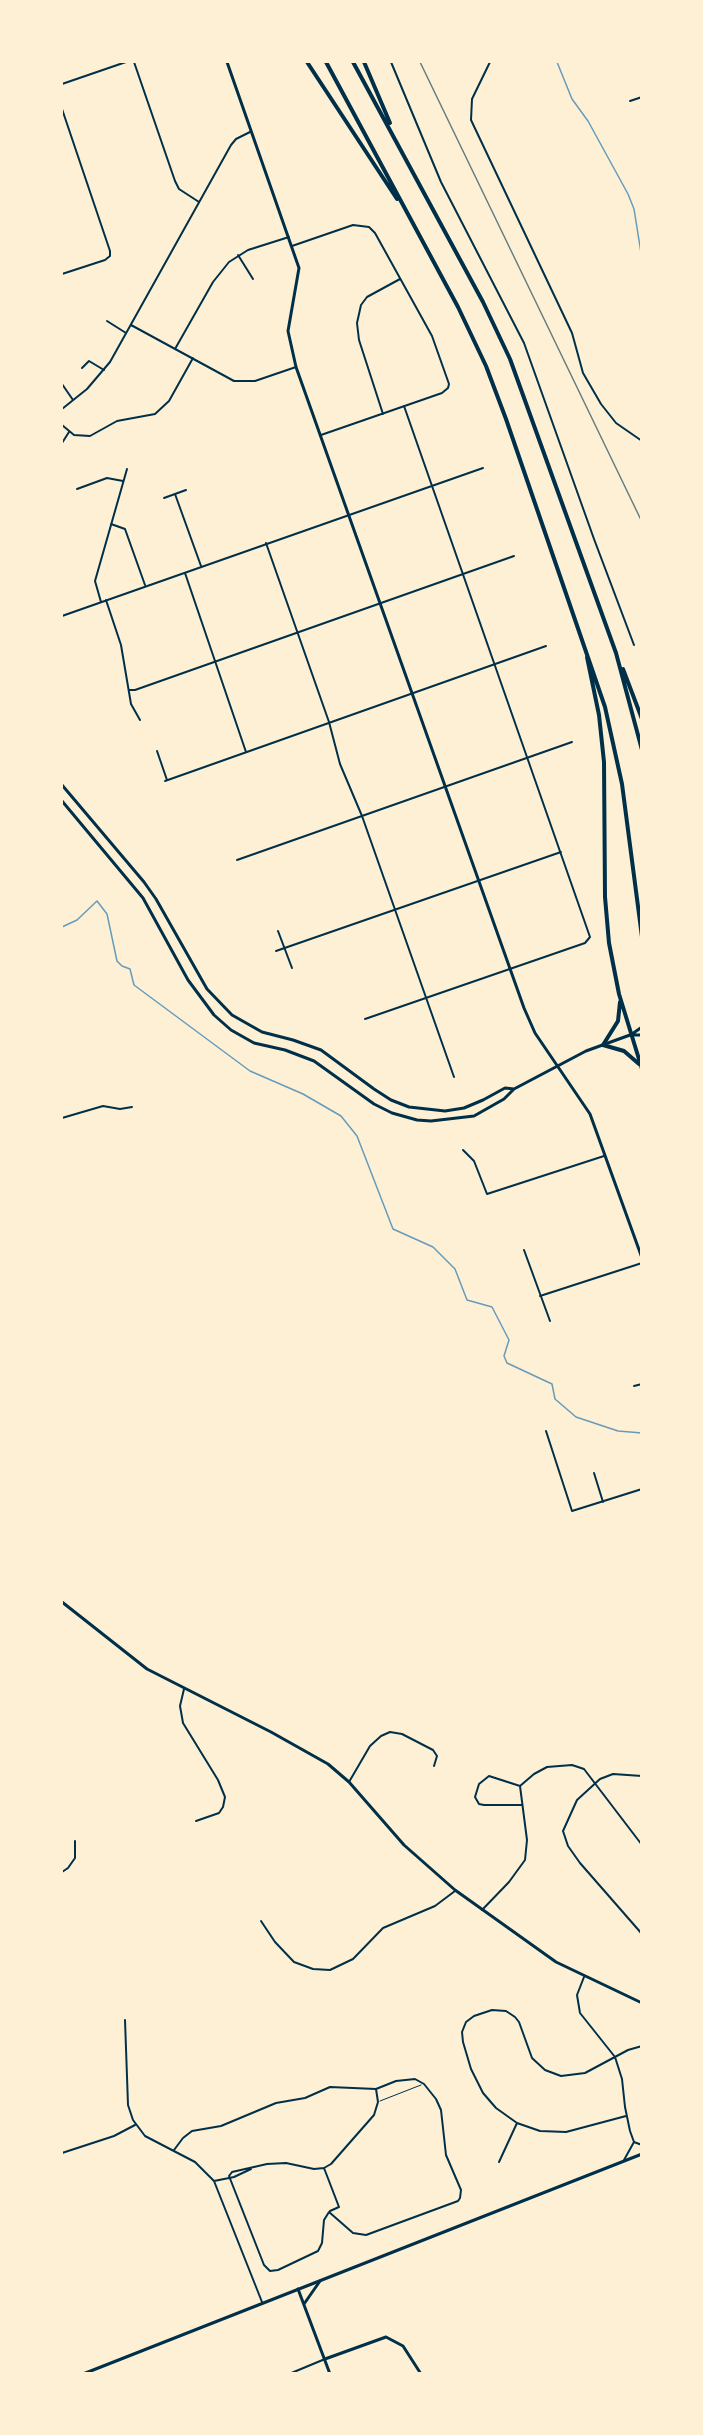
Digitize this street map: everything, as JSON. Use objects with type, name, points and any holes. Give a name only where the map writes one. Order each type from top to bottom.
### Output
[{"type":"highway","points":[[307,62],[409,217]]},
{"type":"highway","points":[[326,62],[458,307],[488,372],[601,691],[616,753],[642,937]]},
{"type":"highway","points":[[353,62],[483,302],[507,351],[642,719]]},
{"type":"highway","points":[[364,62],[397,141]]},
{"type":"highway","points":[[581,633],[602,737],[606,913],[609,943],[619,994],[641,1068]]},
{"type":"highway","points":[[616,653],[642,750]]},
{"type":"highway","points":[[619,994],[618,1021],[603,1045],[624,1051],[641,1068]]},
{"type":"main road","points":[[227,62],[289,237],[299,273],[288,331],[296,367],[350,513],[509,970],[531,1027],[590,1114],[642,1260]]},
{"type":"main road","points":[[62,785],[144,882],[207,989],[232,1016],[262,1032],[321,1050],[374,1089],[391,1100],[409,1107],[445,1111],[483,1100],[505,1088],[514,1089]]},
{"type":"main road","points":[[62,801],[143,898],[197,994],[214,1015],[231,1030],[254,1043],[292,1052],[314,1061],[374,1104],[417,1120],[454,1120],[474,1116],[504,1099],[514,1089],[556,1066],[630,1035],[642,1027]]},
{"type":"main road","points":[[630,1035],[642,1035]]},
{"type":"main road","points":[[62,1602],[135,1660],[184,1689],[304,1749],[328,1764],[349,1782],[404,1845],[455,1890],[551,1959],[584,1977],[642,2003]]},
{"type":"main road","points":[[83,2373],[642,2154]]},
{"type":"main road","points":[[304,2304],[321,2281]]},
{"type":"main road","points":[[298,2289],[330,2373]]},
{"type":"main road","points":[[325,2359],[386,2337],[403,2346],[421,2373]]},
{"type":"street","points":[[62,84],[126,62]]},
{"type":"street","points":[[134,62],[175,181],[179,189],[199,202]]},
{"type":"street","points":[[390,62],[446,192],[524,343],[634,645]]},
{"type":"street","points":[[490,62],[472,99],[471,120],[572,333],[583,373],[601,404],[616,423],[642,441]]},
{"type":"street","points":[[630,101],[642,97]]},
{"type":"street","points":[[62,109],[111,251],[110,256],[105,260],[62,274]]},
{"type":"street","points":[[62,409],[87,389],[104,370],[231,145],[236,139],[250,132]]},
{"type":"street","points":[[292,246],[353,225],[366,225],[375,233],[432,336],[448,388],[442,393],[321,435]]},
{"type":"street","points":[[175,349],[218,274],[238,255],[289,237]]},
{"type":"street","points":[[238,255],[253,279]]},
{"type":"street","points":[[383,414],[358,340],[357,323],[363,301],[400,279]]},
{"type":"street","points":[[107,321],[126,333]]},
{"type":"street","points":[[131,325],[230,379],[255,381],[296,367]]},
{"type":"street","points":[[62,425],[69,432],[80,436],[90,436],[117,421],[155,414],[169,401],[193,358]]},
{"type":"street","points":[[81,368],[89,361],[104,370]]},
{"type":"street","points":[[62,384],[74,400]]},
{"type":"street","points":[[365,1019],[585,943],[590,939],[590,933],[404,406]]},
{"type":"street","points":[[62,443],[69,432]]},
{"type":"street","points":[[62,616],[483,468]]},
{"type":"street","points":[[101,602],[95,581],[127,469]]},
{"type":"street","points":[[77,489],[107,478],[123,481]]},
{"type":"street","points":[[164,498],[186,490]]},
{"type":"street","points":[[175,494],[201,566]]},
{"type":"street","points":[[111,524],[125,529],[146,586]]},
{"type":"street","points":[[266,543],[329,722],[340,764],[362,816],[454,1077]]},
{"type":"street","points":[[129,690],[135,690],[514,556]]},
{"type":"street","points":[[184,572],[246,752]]},
{"type":"street","points":[[106,600],[121,645],[131,704],[140,720]]},
{"type":"street","points":[[157,751],[166,781],[546,646]]},
{"type":"street","points":[[237,860],[572,742]]},
{"type":"street","points":[[276,951],[561,852]]},
{"type":"street","points":[[278,931],[292,968]]},
{"type":"street","points":[[62,1118],[103,1106],[120,1109],[132,1107]]},
{"type":"street","points":[[463,1150],[474,1161],[487,1194],[605,1155]]},
{"type":"street","points":[[524,1250],[550,1321]]},
{"type":"street","points":[[540,1296],[642,1260]]},
{"type":"street","points":[[634,1386],[642,1384]]},
{"type":"street","points":[[546,1431],[572,1511],[642,1489]]},
{"type":"street","points":[[594,1473],[603,1502]]},
{"type":"street","points":[[184,1689],[180,1706],[183,1723],[218,1780],[225,1797],[224,1805],[219,1813],[196,1821]]},
{"type":"street","points":[[349,1782],[370,1746],[381,1736],[390,1732],[402,1734],[431,1748],[436,1756],[434,1766]]},
{"type":"street","points":[[520,1786],[540,1770],[562,1765],[584,1769],[642,1845]]},
{"type":"street","points":[[642,1776],[607,1775],[577,1800],[564,1827],[564,1840],[580,1863],[631,1925],[642,1934]]},
{"type":"street","points":[[520,1786],[489,1776],[478,1784],[475,1797],[478,1804],[522,1805]]},
{"type":"street","points":[[482,1910],[509,1882],[525,1860],[527,1840],[520,1786]]},
{"type":"street","points":[[62,1872],[75,1858],[75,1841]]},
{"type":"street","points":[[261,1922],[275,1942],[294,1962],[313,1969],[330,1970],[353,1959],[383,1928],[435,1906],[455,1890]]},
{"type":"street","points":[[584,1977],[577,1995],[580,2013],[615,2057],[622,2079],[626,2116],[634,2142],[624,2160]]},
{"type":"street","points":[[626,2116],[566,2132],[540,2130],[517,2123],[491,2104],[473,2075],[462,2037],[464,2027],[474,2016],[496,2009],[512,2013],[519,2022],[532,2058],[555,2074],[579,2074],[642,2046]]},
{"type":"street","points":[[125,2020],[129,2110],[135,2125],[150,2139],[201,2166],[214,2181],[262,2302]]},
{"type":"street","points":[[174,2151],[190,2132],[221,2126],[276,2103],[295,2101],[330,2087],[376,2089],[409,2078],[424,2084],[440,2106],[444,2148],[461,2190],[460,2198],[453,2204],[366,2235],[353,2233],[329,2212]]},
{"type":"street","points":[[214,2181],[229,2176],[234,2177],[252,2168],[280,2163],[314,2169],[332,2164],[370,2120],[378,2102],[376,2089]]},
{"type":"street","points":[[499,2162],[517,2123]]},
{"type":"street","points":[[62,2153],[114,2136],[135,2125]]},
{"type":"street","points":[[634,2142],[642,2145]]},
{"type":"street","points":[[229,2176],[264,2265],[273,2271],[313,2255],[320,2248],[324,2220],[329,2212],[339,2207],[324,2168]]},
{"type":"street","points":[[289,2373],[325,2359]]},
{"type":"lane","points":[[378,2102],[424,2084]]},
{"type":"waterway","points":[[557,62],[572,99],[588,121],[628,194],[634,209],[642,259]]},
{"type":"waterway","points":[[62,927],[77,920],[97,901],[107,914],[117,961],[130,969],[134,985],[250,1071],[303,1094],[341,1116],[357,1136],[393,1229],[433,1247],[455,1269],[467,1300],[492,1307],[509,1340],[504,1356],[507,1363],[552,1384],[555,1399],[576,1417],[618,1431],[642,1433]]},
{"type":"railway","points":[[420,62],[642,522]]}]
